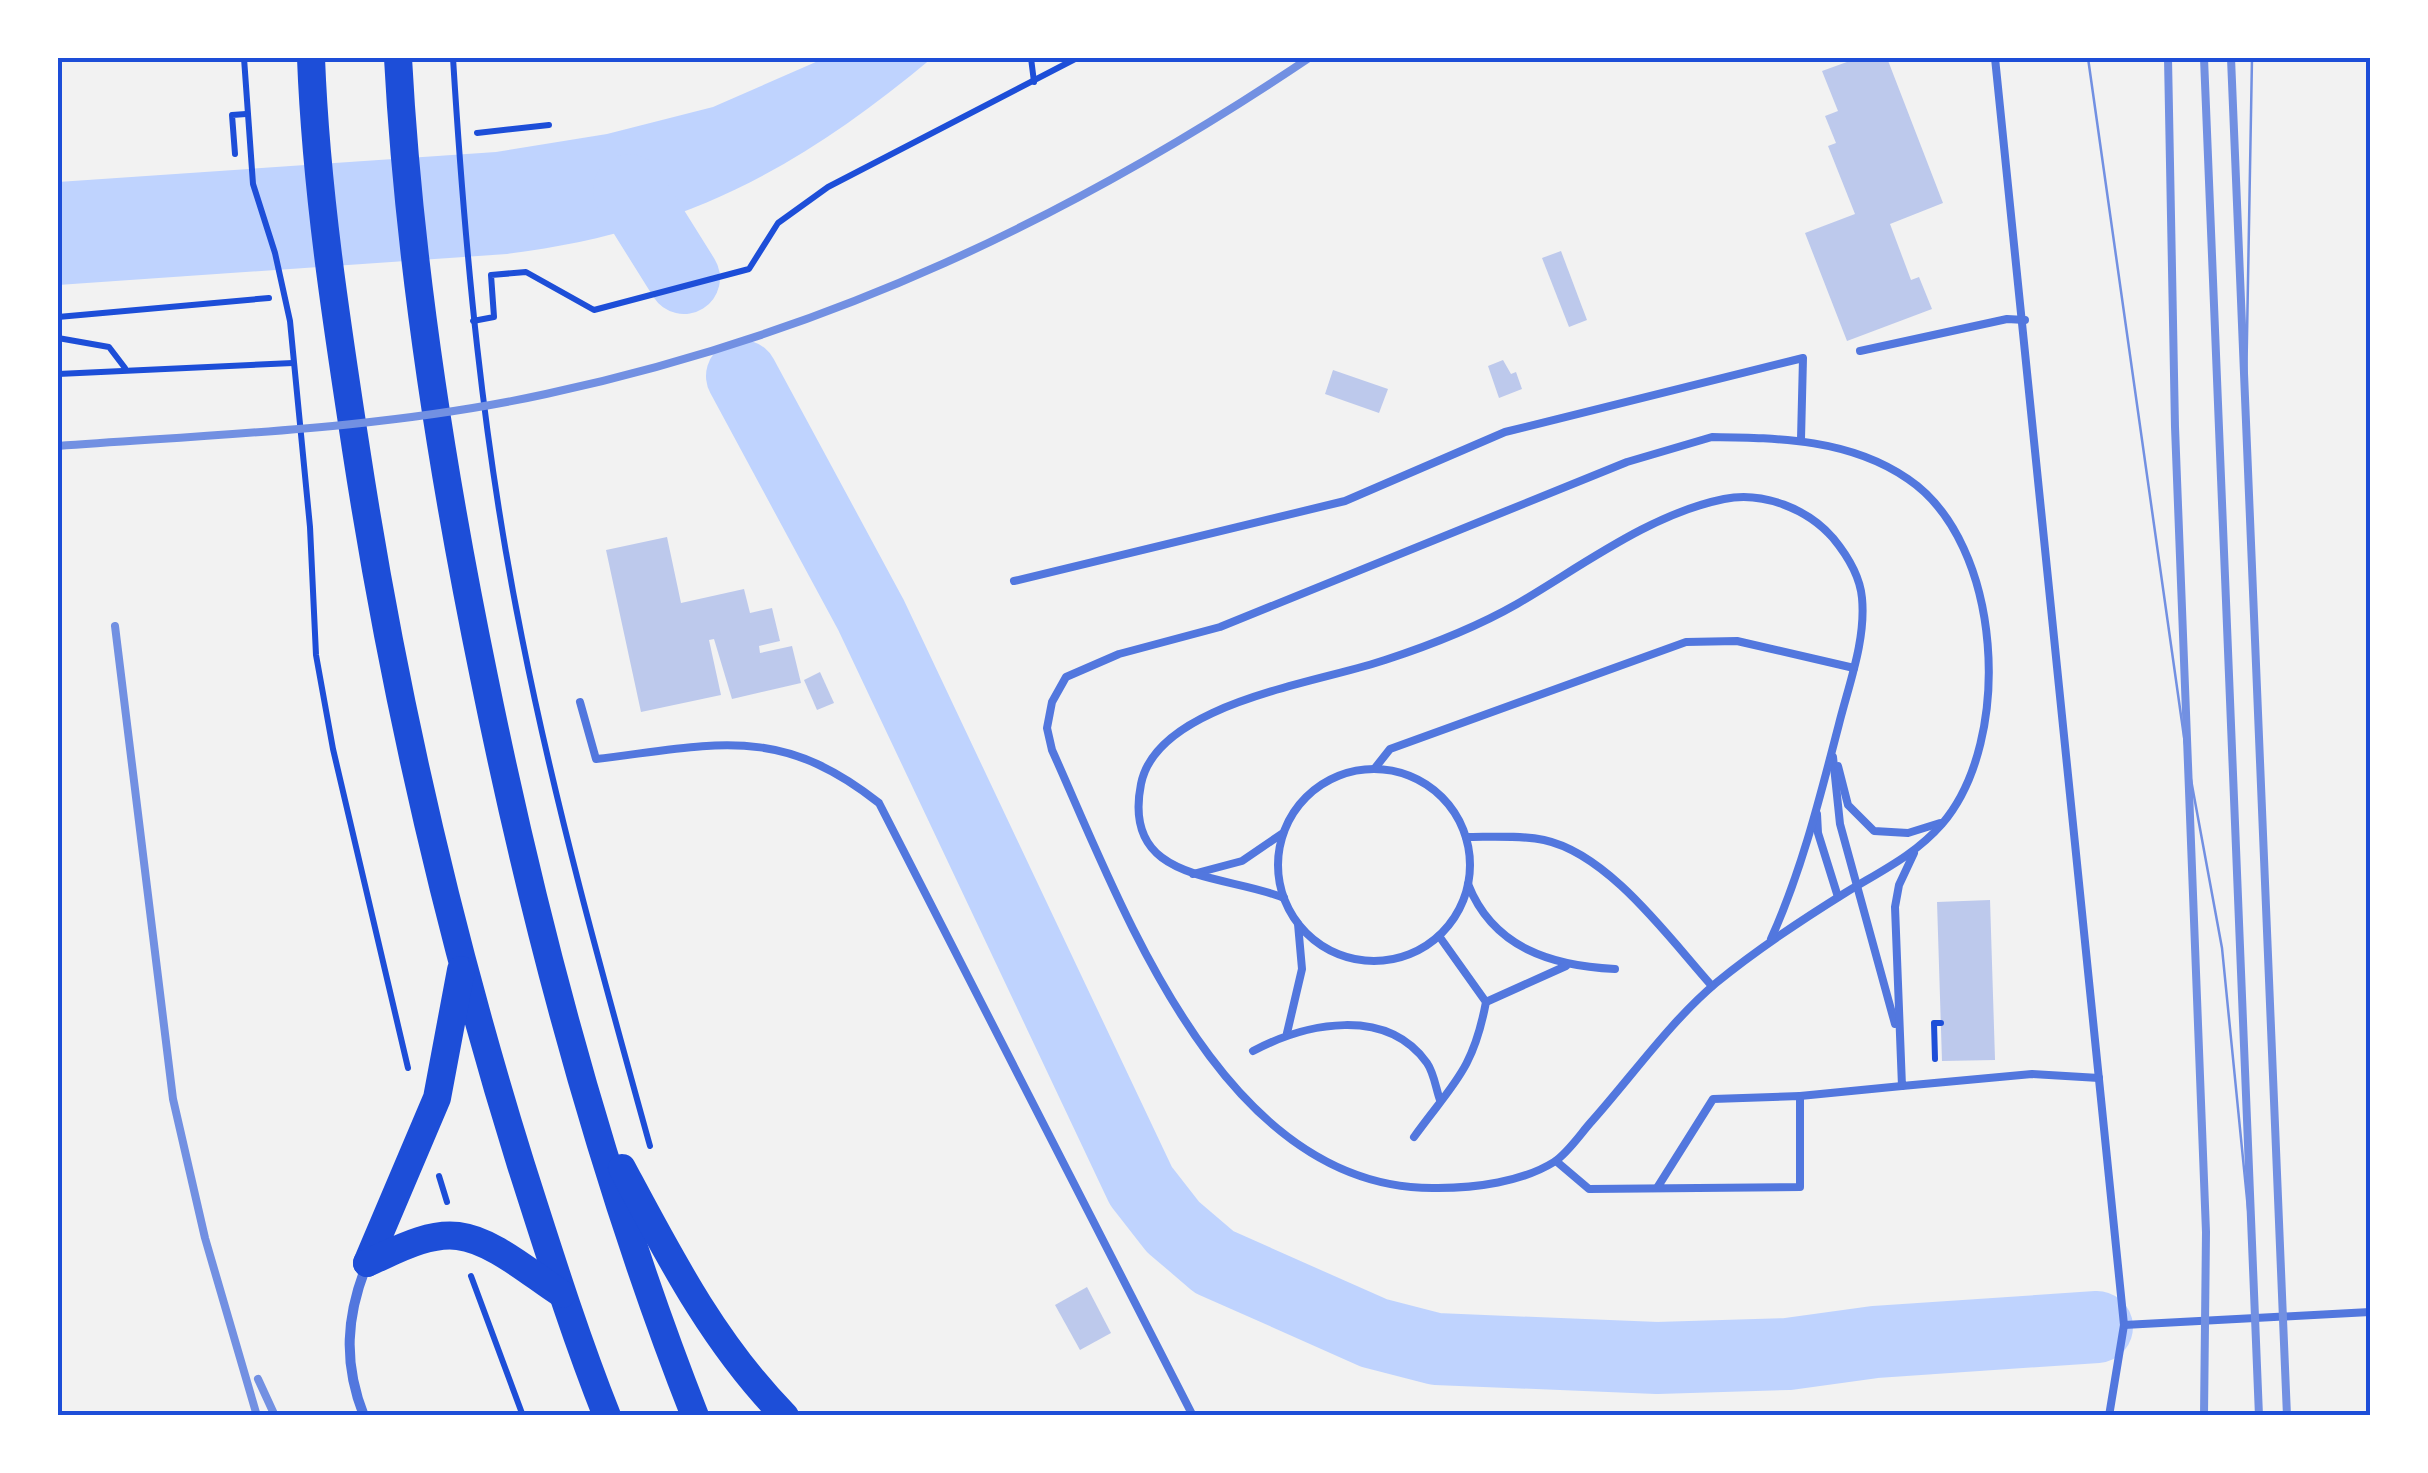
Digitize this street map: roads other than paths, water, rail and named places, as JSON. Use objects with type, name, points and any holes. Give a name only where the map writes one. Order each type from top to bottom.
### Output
[{"type":"highway","points":[[311,58],[335,314],[390,652],[462,963],[562,1294],[607,1416]]},
{"type":"highway","points":[[398,58],[420,307],[456,543],[515,830],[590,1108],[634,1250],[695,1416]]},
{"type":"highway","points":[[367,1263],[437,1098],[462,963]]},
{"type":"highway","points":[[590,1108],[714,1330],[785,1416]]},
{"type":"highway","points":[[367,1263],[416,1242],[458,1236],[490,1248],[562,1294]]},
{"type":"street","points":[[364,1416],[346,1356],[355,1293],[367,1263]]},
{"type":"lane","points":[[1996,58],[2124,1325],[2109,1416]]},
{"type":"lane","points":[[1860,351],[2007,320],[2025,320]]},
{"type":"lane","points":[[1014,581],[1346,501],[1505,432],[1803,358],[1801,439]]},
{"type":"lane","points":[[1712,437],[1801,439],[1854,453],[1910,480],[1951,521],[1974,573],[1986,646],[1986,716],[1974,768],[1944,821],[1914,853],[1838,897],[1712,986],[1556,1162],[1478,1188],[1422,1189],[1364,1178],[1312,1152],[1252,1111],[1212,1062],[1148,954],[1052,750],[1046,728],[1052,702],[1066,677],[1119,654],[1220,627],[1627,462],[1712,437]]},
{"type":"lane","points":[[1284,898],[1232,880],[1188,875],[1170,866],[1155,849],[1140,814],[1142,779],[1159,747],[1176,730],[1208,714],[1342,675],[1473,627],[1643,530],[1697,506],[1728,498],[1762,498],[1804,513],[1820,524],[1858,575],[1862,624],[1854,668],[1797,878],[1769,943]]},
{"type":"lane","points":[[1375,768],[1390,749],[1686,642],[1738,641],[1854,668]]},
{"type":"lane","points":[[580,702],[596,759],[733,743],[760,744],[793,752],[853,782],[879,803],[896,828],[1193,1416]]},
{"type":"lane","points":[[1833,747],[1848,804],[1864,825],[1874,831],[1908,833],[1944,821]]},
{"type":"lane","points":[[1833,747],[1835,800],[1899,1043]]},
{"type":"lane","points":[[1188,875],[1242,861],[1282,833],[1311,791],[1350,771],[1398,771],[1430,787],[1454,812],[1466,837],[1468,884],[1476,904],[1493,926],[1524,947],[1566,966],[1615,969]]},
{"type":"lane","points":[[1817,804],[1818,833],[1838,897]]},
{"type":"lane","points":[[1282,833],[1278,874],[1284,898],[1298,924],[1329,950],[1363,960],[1402,957],[1439,936],[1460,907],[1468,884]]},
{"type":"lane","points":[[1466,837],[1542,840],[1573,849],[1604,869],[1712,986]]},
{"type":"lane","points":[[1902,1086],[1895,907],[1899,885],[1914,853]]},
{"type":"lane","points":[[1287,1033],[1302,969],[1298,924]]},
{"type":"lane","points":[[1414,1137],[1463,1074],[1478,1047],[1486,1002],[1439,936]]},
{"type":"lane","points":[[1486,1002],[1566,966]]},
{"type":"lane","points":[[1253,1051],[1287,1033],[1332,1026],[1371,1026],[1404,1038],[1430,1065],[1440,1100]]},
{"type":"lane","points":[[1657,1188],[1713,1099],[1800,1096],[2032,1074],[2099,1078]]},
{"type":"lane","points":[[1556,1162],[1589,1189],[1800,1187],[1800,1096]]},
{"type":"lane","points":[[2124,1325],[2370,1312]]},
{"type":"water","points":[[825,58],[932,58],[834,133],[785,163],[735,190],[628,230],[507,254],[58,285],[58,182],[496,152],[607,134],[713,107]]},
{"type":"waterway","points":[[629,190],[684,278]]},
{"type":"waterway","points":[[742,376],[871,615],[1141,1186],[1173,1227],[1214,1262],[1374,1333],[1436,1349],[1657,1358],[1788,1354],[1875,1342],[2097,1327]]},
{"type":"tram line","points":[[2088,58],[2187,758],[2222,948],[2252,1249]]},
{"type":"tram line","points":[[2246,392],[2252,58]]},
{"type":"railway","points":[[58,446],[303,429],[486,406],[650,369],[751,338],[849,303],[1038,219],[1219,116],[1309,58]]},
{"type":"railway","points":[[2168,58],[2175,427],[2206,1232],[2204,1416]]},
{"type":"railway","points":[[2204,58],[2259,1416]]},
{"type":"railway","points":[[2231,58],[2287,1416]]},
{"type":"railway","points":[[115,626],[173,1099],[205,1238],[257,1416]]},
{"type":"railway","points":[[258,1379],[275,1416]]}]
